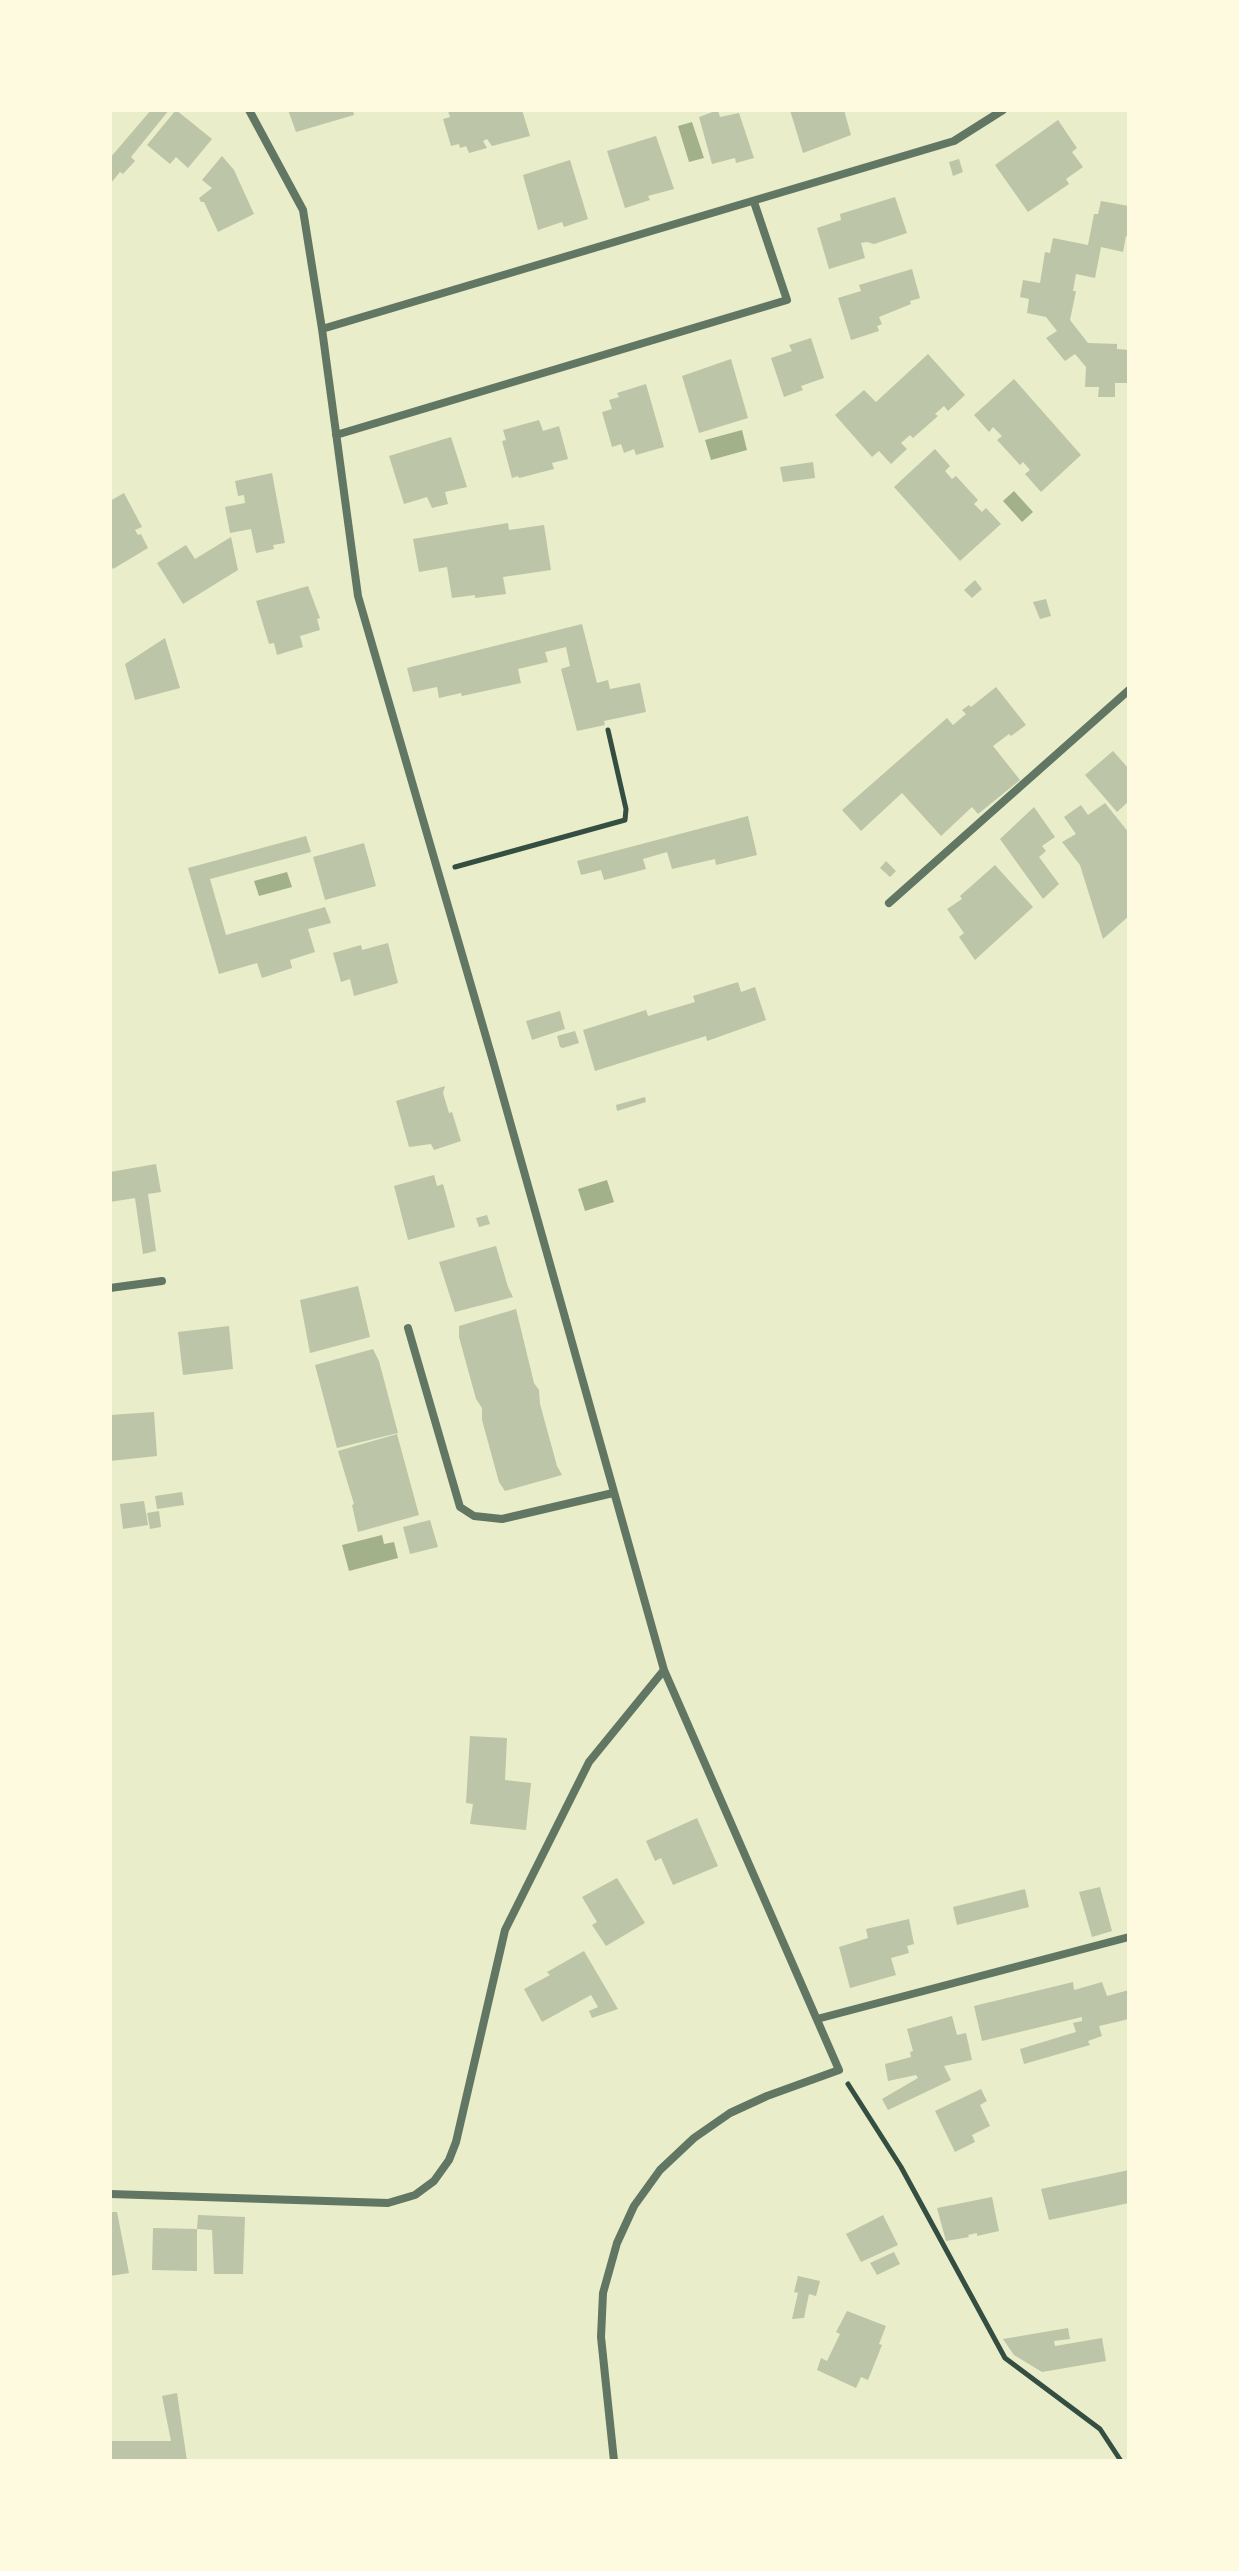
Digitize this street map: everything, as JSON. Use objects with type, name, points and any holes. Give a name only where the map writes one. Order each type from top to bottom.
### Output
[{"type":"street","points":[[249,110],[303,210],[358,596],[664,1670],[839,2070],[730,2113],[694,2138],[671,2159],[634,2206],[617,2243],[603,2293],[601,2337],[614,2461]]},
{"type":"street","points":[[322,329],[954,141],[1003,110]]},
{"type":"street","points":[[336,435],[787,300],[754,202]]},
{"type":"street","points":[[889,903],[1129,690]]},
{"type":"street","points":[[110,1288],[162,1281]]},
{"type":"street","points":[[408,1328],[460,1507],[474,1516],[502,1519],[613,1493]]},
{"type":"street","points":[[110,2194],[388,2203],[415,2195],[434,2181],[449,2160],[456,2142],[505,1930],[589,1762],[664,1670]]},
{"type":"street","points":[[817,2019],[1129,1937]]},
{"type":"path","points":[[438,872],[625,820],[626,809],[608,730]]},
{"type":"path","points":[[839,2070],[901,2167],[1005,2358],[1100,2429],[1121,2461]]},
{"type":"shaded area","points":[[692,122],[704,158],[689,162],[678,126]]},
{"type":"shaded area","points":[[742,430],[747,450],[711,460],[705,440]]},
{"type":"shaded area","points":[[1014,491],[1033,512],[1022,522],[1003,501]]},
{"type":"shaded area","points":[[287,872],[292,887],[259,896],[254,881]]},
{"type":"shaded area","points":[[607,1180],[614,1202],[585,1211],[578,1189]]},
{"type":"shaded area","points":[[382,1535],[384,1544],[394,1542],[398,1558],[349,1571],[342,1545]]},
{"type":"building","points":[[151,110],[169,110],[131,157],[135,161],[110,184],[110,158]]},
{"type":"building","points":[[176,110],[212,139],[188,168],[176,157],[170,164],[147,145]]},
{"type":"building","points":[[288,110],[353,110],[354,115],[296,132]]},
{"type":"building","points":[[522,110],[530,136],[492,146],[487,139],[483,141],[487,148],[469,153],[466,146],[451,146],[443,119],[450,117],[448,111]]},
{"type":"building","points":[[718,110],[720,117],[739,113],[754,158],[736,163],[735,158],[712,164],[699,117]]},
{"type":"building","points":[[790,110],[844,110],[851,135],[803,153]]},
{"type":"building","points":[[1058,120],[1077,148],[1072,152],[1083,167],[1066,179],[1069,184],[1028,212],[995,165]]},
{"type":"building","points":[[656,136],[674,189],[648,196],[650,200],[625,208],[607,151]]},
{"type":"building","points":[[222,156],[234,170],[254,214],[218,232],[204,202],[199,198],[212,188],[202,180]]},
{"type":"building","points":[[959,159],[963,172],[953,176],[949,162]]},
{"type":"building","points":[[570,160],[588,219],[564,227],[562,222],[538,230],[523,175]]},
{"type":"building","points":[[895,197],[907,233],[874,244],[861,243],[865,258],[829,269],[817,228],[841,220],[840,214]]},
{"type":"building","points":[[1101,201],[1129,206],[1129,237],[1126,236],[1123,252],[1101,247],[1095,278],[1076,274],[1070,320],[1088,343],[1117,344],[1117,349],[1129,350],[1129,383],[1115,383],[1115,397],[1098,397],[1099,387],[1085,387],[1086,367],[1075,354],[1065,361],[1046,338],[1057,331],[1046,317],[1027,313],[1029,299],[1020,297],[1023,280],[1040,283],[1045,252],[1050,253],[1053,238],[1088,245],[1094,214],[1098,214]]},
{"type":"building","points":[[912,269],[920,298],[879,317],[882,324],[877,326],[879,331],[851,340],[838,298],[861,291],[859,285]]},
{"type":"building","points":[[811,338],[824,378],[801,386],[803,390],[784,397],[771,358],[792,351],[789,345]]},
{"type":"building","points":[[928,354],[965,395],[948,411],[944,406],[935,414],[938,416],[913,438],[910,435],[901,443],[907,449],[891,464],[879,451],[872,457],[835,415],[864,390],[876,402]]},
{"type":"building","points":[[731,359],[748,418],[699,433],[682,376]]},
{"type":"building","points":[[1014,379],[1081,455],[1041,492],[1025,474],[1030,470],[1023,462],[1020,465],[997,440],[1002,436],[993,427],[989,432],[974,415]]},
{"type":"building","points":[[646,384],[664,447],[636,455],[634,449],[624,453],[621,444],[612,447],[602,412],[612,409],[609,400],[619,397],[617,393]]},
{"type":"building","points":[[539,420],[543,431],[559,426],[568,459],[552,463],[554,469],[512,478],[502,441],[506,440],[503,430]]},
{"type":"building","points":[[451,437],[467,487],[445,492],[448,504],[432,508],[427,497],[404,504],[389,456]]},
{"type":"building","points":[[935,449],[950,466],[945,471],[952,479],[956,476],[978,500],[974,504],[982,512],[986,508],[1001,524],[960,561],[894,487]]},
{"type":"building","points":[[813,462],[815,478],[783,482],[780,467]]},
{"type":"building","points":[[272,473],[285,543],[256,553],[251,529],[230,533],[225,507],[245,503],[244,495],[238,496],[235,481]]},
{"type":"building","points":[[124,493],[142,527],[135,530],[138,535],[141,534],[148,548],[113,569],[110,564],[110,501]]},
{"type":"building","points":[[508,523],[509,530],[544,525],[551,570],[503,577],[506,594],[475,598],[475,595],[452,598],[447,567],[419,572],[413,539]]},
{"type":"building","points":[[231,537],[238,570],[183,604],[157,563],[186,545],[195,559]]},
{"type":"building","points":[[975,580],[982,589],[972,598],[964,590]]},
{"type":"building","points":[[308,586],[320,618],[317,619],[320,630],[300,636],[303,647],[277,655],[274,643],[269,644],[256,601]]},
{"type":"building","points":[[1046,599],[1051,616],[1040,619],[1033,602]]},
{"type":"building","points":[[582,624],[597,683],[608,680],[610,689],[640,683],[646,712],[604,721],[605,725],[577,731],[561,669],[570,666],[566,647],[545,652],[548,662],[518,669],[521,683],[439,698],[437,687],[413,692],[407,668]]},
{"type":"building","points":[[165,638],[180,688],[135,700],[125,664]]},
{"type":"building","points":[[996,687],[1026,725],[993,746],[1020,780],[978,814],[972,807],[941,836],[902,793],[861,831],[842,810],[947,718],[953,725],[966,714],[962,710],[969,705],[971,707]]},
{"type":"building","points":[[1113,751],[1129,769],[1129,801],[1117,812],[1085,775]]},
{"type":"building","points":[[1105,803],[1129,833],[1129,916],[1103,939],[1080,865],[1062,842],[1076,834],[1064,817],[1081,805],[1088,815]]},
{"type":"building","points":[[1034,807],[1055,837],[1042,846],[1046,851],[1039,857],[1059,884],[1043,899],[1000,839]]},
{"type":"building","points":[[748,816],[757,855],[716,865],[715,859],[672,869],[667,852],[643,859],[646,869],[604,880],[601,870],[581,875],[577,861]]},
{"type":"building","points":[[306,836],[311,852],[210,879],[226,935],[325,907],[331,923],[308,929],[315,952],[290,960],[292,968],[262,978],[257,963],[219,974],[188,868]]},
{"type":"building","points":[[364,843],[376,886],[325,900],[313,857]]},
{"type":"building","points":[[886,861],[896,871],[890,877],[880,868]]},
{"type":"building","points":[[995,865],[1033,907],[975,960],[959,937],[964,933],[947,909],[962,899],[960,896]]},
{"type":"building","points":[[388,943],[398,983],[354,996],[350,979],[341,982],[333,953],[361,945],[362,950]]},
{"type":"building","points":[[738,982],[741,992],[755,987],[766,1020],[707,1041],[706,1036],[595,1071],[583,1030],[646,1010],[648,1016],[695,1002],[693,996]]},
{"type":"building","points":[[560,1011],[565,1029],[532,1040],[526,1021]]},
{"type":"building","points":[[575,1031],[579,1043],[560,1047],[557,1036]]},
{"type":"building","points":[[445,1086],[443,1093],[461,1141],[434,1150],[431,1144],[409,1147],[396,1101]]},
{"type":"building","points":[[645,1097],[646,1102],[617,1111],[616,1105]]},
{"type":"building","points":[[156,1164],[161,1192],[148,1194],[156,1251],[143,1254],[135,1198],[110,1202],[110,1172]]},
{"type":"building","points":[[434,1175],[437,1186],[443,1184],[455,1227],[408,1240],[394,1186]]},
{"type":"building","points":[[487,1215],[490,1224],[479,1227],[476,1218]]},
{"type":"building","points":[[496,1246],[513,1297],[455,1312],[439,1262]]},
{"type":"building","points":[[358,1286],[370,1337],[310,1353],[300,1300]]},
{"type":"building","points":[[516,1309],[557,1466],[562,1475],[505,1491],[499,1482],[482,1420],[482,1408],[476,1399],[459,1337],[459,1326]]},
{"type":"building","points":[[229,1326],[233,1369],[183,1375],[178,1332]]},
{"type":"building","points":[[373,1349],[398,1433],[337,1448],[315,1365]]},
{"type":"building","points":[[154,1412],[157,1456],[110,1461],[110,1415]]},
{"type":"building","points":[[397,1434],[419,1515],[358,1532],[354,1504],[338,1451]]},
{"type":"building","points":[[182,1492],[184,1505],[157,1509],[155,1496]]},
{"type":"building","points":[[144,1501],[148,1525],[123,1529],[120,1504]]},
{"type":"building","points":[[159,1511],[161,1527],[150,1529],[147,1513]]},
{"type":"building","points":[[430,1520],[438,1547],[410,1554],[403,1527]]},
{"type":"building","points":[[470,1736],[507,1738],[505,1780],[531,1783],[526,1830],[470,1824],[473,1804],[466,1803]]},
{"type":"building","points":[[697,1818],[718,1866],[673,1885],[661,1858],[655,1861],[646,1841]]},
{"type":"building","points":[[617,1878],[645,1923],[606,1946],[592,1925],[597,1922],[582,1897]]},
{"type":"building","points":[[1100,1887],[1112,1931],[1092,1937],[1079,1892]]},
{"type":"building","points":[[1025,1889],[1029,1907],[957,1925],[953,1907]]},
{"type":"building","points":[[909,1919],[914,1944],[907,1946],[909,1953],[891,1958],[896,1975],[850,1988],[839,1947],[868,1938],[866,1929]]},
{"type":"building","points":[[584,1951],[618,2009],[592,2018],[589,2011],[598,2007],[591,1995],[542,2022],[524,1989]]},
{"type":"building","points":[[1073,1982],[1074,1990],[1102,1982],[1107,1996],[1129,1990],[1129,2019],[1099,2026],[1102,2036],[1088,2041],[1090,2045],[1024,2064],[1020,2049],[1076,2032],[1073,2023],[1082,2021],[1082,2017],[982,2041],[974,2006]]},
{"type":"building","points":[[952,2016],[957,2035],[966,2033],[972,2060],[944,2066],[951,2080],[888,2110],[882,2099],[918,2078],[916,2075],[888,2081],[885,2064],[911,2057],[910,2052],[913,2051],[907,2029]]},
{"type":"building","points":[[981,2089],[987,2101],[980,2105],[990,2126],[972,2135],[975,2142],[955,2152],[935,2111]]},
{"type":"building","points":[[1129,2170],[1129,2203],[1049,2220],[1041,2189]]},
{"type":"building","points":[[992,2197],[999,2231],[946,2241],[937,2208]]},
{"type":"building","points":[[110,2212],[117,2212],[129,2273],[110,2276]]},
{"type":"building","points":[[198,2215],[245,2217],[243,2274],[214,2274],[212,2230],[197,2229]]},
{"type":"building","points":[[883,2215],[898,2245],[861,2262],[846,2234]]},
{"type":"building","points":[[153,2228],[197,2229],[197,2271],[152,2270]]},
{"type":"building","points":[[894,2252],[900,2264],[877,2275],[870,2263]]},
{"type":"building","points":[[798,2276],[820,2281],[816,2296],[809,2294],[804,2318],[792,2319],[798,2293],[794,2292]]},
{"type":"building","points":[[847,2311],[886,2326],[868,2380],[861,2377],[856,2388],[817,2370],[821,2358],[827,2361],[840,2334],[836,2332]]},
{"type":"building","points":[[1068,2328],[1070,2339],[1054,2341],[1055,2346],[1102,2338],[1106,2361],[1042,2372],[1014,2355],[1003,2339]]},
{"type":"building","points":[[177,2393],[187,2461],[110,2461],[110,2441],[171,2441],[162,2396]]}]
